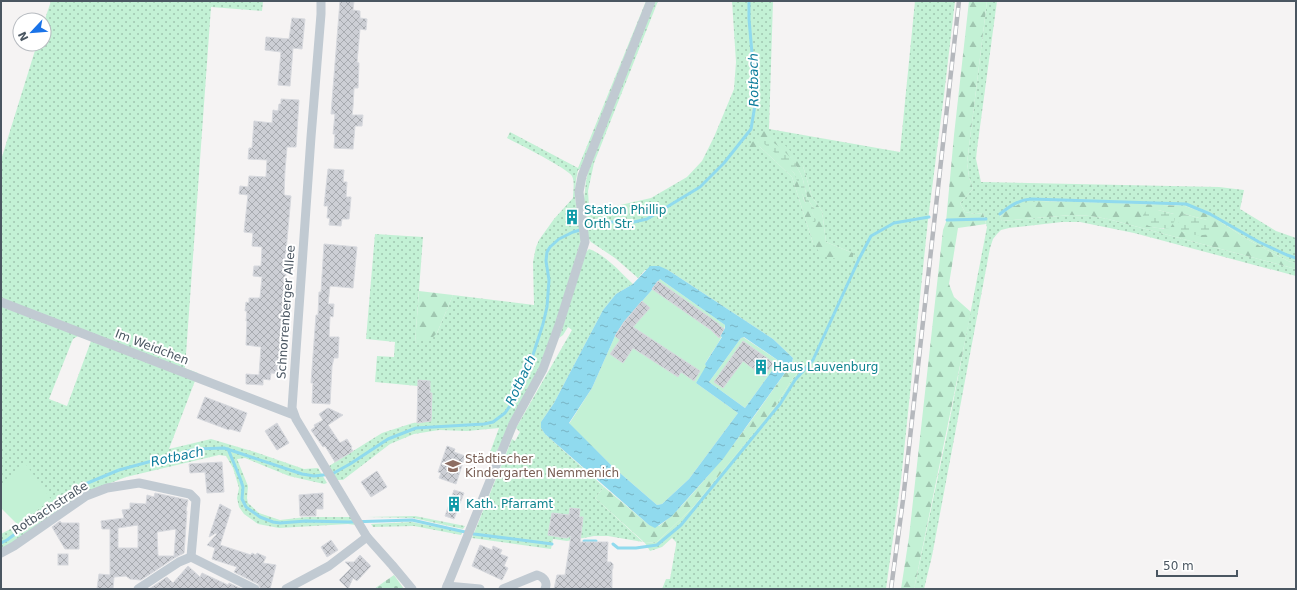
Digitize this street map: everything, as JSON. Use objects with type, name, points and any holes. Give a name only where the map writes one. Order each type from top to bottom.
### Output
[{"type":"street","name":"Schnorrenberger Allee","points":[[321,1],[292,401],[294,415],[366,537],[412,589]]},
{"type":"street","points":[[480,589],[446,587],[513,424],[536,382],[547,358],[584,244],[585,236],[580,200],[582,176],[651,1]]},
{"type":"street","name":"Im Weidchen","points":[[1,302],[294,415]]},
{"type":"street","name":"Rotbachstraße","points":[[1,553],[14,546],[86,496],[107,488],[139,483],[190,494],[196,500],[191,557]]},
{"type":"street","points":[[286,589],[329,566],[366,537]]},
{"type":"street","points":[[138,589],[179,562],[191,557],[255,589]]},
{"type":"street","points":[[503,589],[537,575],[542,576],[545,580],[545,589]]},
{"type":"green space","points":[[51,1],[263,1],[262,11],[211,7],[185,368],[198,373],[169,449],[211,439],[304,469],[318,468],[327,483],[324,484],[289,476],[245,458],[237,459],[248,486],[248,503],[259,513],[280,520],[306,517],[351,517],[355,525],[348,524],[279,528],[258,524],[244,514],[239,507],[237,498],[239,488],[233,468],[226,456],[219,455],[126,477],[100,487],[1,557],[1,534],[18,525],[51,499],[1,488],[1,160],[35,52],[52,52],[52,12],[47,12]],"holes":[[[78,336],[91,341],[67,406],[49,399],[73,339]]]},
{"type":"green space","points":[[646,1],[648,1],[582,168],[578,170],[575,197],[581,240],[558,317],[539,368],[498,449],[495,453],[489,455],[499,428],[467,431],[439,430],[414,434],[390,444],[343,480],[337,480],[329,466],[382,433],[413,423],[431,421],[432,394],[430,393],[430,381],[418,380],[418,386],[375,382],[377,356],[394,357],[395,342],[366,339],[375,234],[423,237],[415,343],[437,333],[453,295],[534,305],[533,262],[536,247],[539,240],[554,219],[573,198],[574,187],[572,176],[568,172],[542,156],[507,138],[510,132],[578,168]]},
{"type":"green space","points":[[655,1],[658,1],[594,163],[588,191],[589,207],[616,206],[651,198],[687,177],[702,161],[714,137],[734,89],[736,62],[732,1],[773,1],[769,129],[900,152],[915,1],[955,1],[928,220],[901,480],[886,589],[662,589],[666,579],[670,579],[676,542],[672,538],[662,547],[650,551],[645,543],[657,542],[694,506],[776,405],[793,378],[805,365],[793,360],[793,358],[773,339],[668,270],[645,270],[638,278],[615,258],[591,242],[588,238],[584,199],[588,172]],"holes":[[[759,146],[803,166],[812,197],[822,211],[826,242],[853,253],[813,243],[792,177]]]},
{"type":"green space","points":[[969,1],[987,1],[967,163],[973,189],[960,203],[965,212],[976,214],[983,213],[986,224],[958,228],[949,284],[954,297],[971,312],[914,589],[901,589],[909,537],[943,230],[946,222]]},
{"type":"green space","points":[[987,1],[997,1],[976,159],[981,182],[1219,187],[1244,190],[1240,209],[1276,231],[1296,238],[1296,263],[1288,261],[1247,239],[1210,215],[1185,206],[1039,201],[1005,211],[1000,216],[1002,221],[1071,215],[1108,219],[1296,269],[1296,276],[1134,233],[1080,222],[1062,222],[1001,230],[993,239],[990,248],[932,556],[924,589],[914,589],[947,434],[987,227],[983,213],[976,214],[965,212],[960,203],[973,189],[967,163]]},
{"type":"green space","points":[[764,130],[787,147],[803,166],[812,197],[822,211],[826,242],[853,253],[853,262],[822,256],[813,243],[792,177],[759,146],[744,150]],"holes":[[[769,140],[790,157],[798,168],[808,199],[815,209],[812,213],[816,220],[804,200],[800,185],[794,173],[769,147]]]},
{"type":"green space","points":[[763,138],[776,144],[788,154],[797,167],[801,174],[808,199],[815,209],[815,212],[812,213],[816,220],[815,222],[813,222],[794,173],[762,142],[761,140]]},
{"type":"green space","points":[[1038,201],[1185,206],[1210,215],[1247,239],[1288,261],[1296,263],[1296,269],[1108,219],[1091,216],[1071,215],[1002,221],[1000,217],[1005,211],[1022,203]],"holes":[[[1158,210],[1174,214],[1164,229],[1152,227]],[[1184,214],[1207,220],[1200,235],[1182,232]]]},
{"type":"green space","points":[[1158,210],[1174,214],[1175,219],[1170,228],[1156,228],[1143,223],[1143,215],[1146,211]]},
{"type":"green space","points":[[1184,214],[1207,220],[1211,226],[1211,233],[1197,235],[1182,232],[1178,226],[1180,217]]},
{"type":"green space","points":[[589,249],[601,255],[633,284],[616,294],[603,310],[554,403],[541,422],[541,428],[545,434],[604,487],[595,498],[643,542],[608,536],[594,536],[567,541],[553,539],[551,549],[472,538],[512,439],[515,441],[520,432],[516,428],[572,330],[568,327],[559,338],[586,252]]},
{"type":"green space","points":[[660,279],[725,325],[722,336],[705,364],[707,366],[696,383],[738,413],[689,479],[662,504],[657,505],[613,467],[569,424],[592,388],[615,336],[624,322]]},
{"type":"green space","points":[[419,291],[453,295],[437,333],[432,338],[415,343]]},
{"type":"green space","points":[[743,337],[779,361],[745,408],[709,382]]},
{"type":"green space","points":[[793,360],[805,365],[793,378],[776,405],[694,506],[657,542],[645,543],[595,498],[604,487],[649,525],[659,526],[686,501],[712,471],[759,410]]},
{"type":"green space","points":[[25,463],[51,499],[18,525],[1,508],[1,488]]},
{"type":"green space","points":[[415,516],[465,526],[463,529],[413,518],[367,517]]},
{"type":"green space","points":[[412,522],[462,532],[461,535],[414,526],[373,527],[371,524]]},
{"type":"green space","points":[[394,575],[404,589],[374,589]]},
{"type":"water","points":[[650,266],[659,266],[668,270],[773,339],[793,358],[792,363],[723,459],[672,516],[655,528],[649,525],[545,434],[541,428],[541,422],[554,403],[603,310],[616,294],[633,284]],"holes":[[[660,279],[725,325],[725,328],[720,336],[722,337],[705,364],[706,366],[696,383],[738,413],[689,479],[662,504],[657,505],[613,467],[569,423],[592,388],[615,336],[624,322]],[[744,337],[779,361],[745,408],[709,382],[741,338]]]},
{"type":"building","points":[[340,1],[354,1],[353,10],[360,11],[360,18],[367,19],[366,30],[360,29],[357,62],[359,63],[358,88],[354,88],[352,115],[363,115],[362,126],[355,126],[353,149],[334,148],[335,134],[333,134],[335,114],[331,114]]},
{"type":"building","points":[[292,18],[305,19],[302,49],[293,48],[290,86],[278,85],[281,52],[265,50],[266,37],[289,39]]},
{"type":"building","points":[[281,99],[299,100],[296,147],[287,147],[285,170],[284,195],[291,196],[284,274],[286,274],[281,347],[284,347],[282,374],[271,373],[270,380],[263,379],[263,385],[246,384],[246,374],[259,375],[261,347],[246,345],[247,311],[245,311],[246,302],[249,303],[249,298],[260,298],[262,277],[253,276],[254,266],[261,266],[262,247],[252,246],[253,233],[244,232],[248,195],[239,194],[240,186],[248,187],[249,176],[266,177],[267,160],[248,159],[249,148],[252,148],[254,121],[272,123],[273,110],[278,111],[279,104],[281,104]]},
{"type":"building","points":[[328,169],[344,170],[343,182],[347,182],[346,197],[351,197],[349,219],[342,219],[341,226],[329,225],[330,218],[327,218],[328,206],[324,206]]},
{"type":"building","points":[[324,244],[357,247],[353,288],[330,286],[328,304],[334,304],[333,317],[330,316],[329,337],[339,337],[338,358],[334,358],[332,366],[330,404],[312,403],[313,383],[311,383],[316,315],[318,315],[319,292],[321,292]]},
{"type":"building","points":[[658,281],[719,324],[724,329],[719,338],[711,330],[652,289]]},
{"type":"building","points":[[642,301],[650,308],[633,327],[700,371],[694,381],[681,372],[678,377],[633,348],[623,363],[610,354],[620,340],[615,336],[624,322]]},
{"type":"building","name":"Haus Lauvenburg","points":[[743,341],[774,363],[764,377],[743,361],[723,388],[714,382]]},
{"type":"building","points":[[418,380],[430,381],[430,393],[432,393],[431,421],[417,423]]},
{"type":"building","points":[[205,397],[247,413],[240,432],[229,430],[197,418]]},
{"type":"building","points":[[328,408],[343,415],[328,425],[340,443],[347,439],[353,451],[335,462],[325,446],[323,447],[311,430],[315,427],[314,425],[323,420],[319,414]]},
{"type":"building","points":[[277,423],[289,443],[277,450],[265,431]]},
{"type":"building","points":[[447,446],[455,449],[454,452],[465,456],[456,484],[439,478],[441,473],[438,472]]},
{"type":"building","points":[[222,462],[224,492],[207,493],[205,472],[190,473],[189,464]]},
{"type":"building","points":[[377,471],[387,487],[371,497],[361,482]]},
{"type":"building","name":"Kath. Pfarramt","points":[[454,490],[464,493],[454,519],[445,516]]},
{"type":"building","points":[[155,493],[188,500],[184,553],[141,580],[130,579],[126,576],[114,577],[113,589],[97,589],[99,574],[110,575],[110,529],[102,529],[101,521],[124,518],[122,510],[130,509],[130,503],[146,504],[147,495],[154,497]],"holes":[[[138,525],[138,548],[118,548],[118,528]],[[176,529],[174,556],[158,556],[157,532]]]},
{"type":"building","points":[[323,493],[323,509],[316,509],[316,516],[300,516],[299,495]]},
{"type":"building","points":[[220,504],[231,510],[220,545],[251,555],[252,553],[256,555],[257,553],[266,557],[263,563],[276,565],[270,589],[261,589],[258,584],[234,572],[237,567],[212,559],[215,548],[207,545],[217,534],[216,533],[209,537]]},
{"type":"building","points":[[570,508],[580,509],[579,517],[583,517],[580,542],[608,542],[607,562],[611,562],[613,564],[612,589],[554,589],[557,575],[565,575],[571,536],[566,538],[548,535],[552,513],[569,515]]},
{"type":"building","points":[[60,521],[62,523],[79,523],[79,549],[65,549],[52,527]]},
{"type":"building","points":[[331,540],[338,550],[327,557],[321,547]]},
{"type":"building","points":[[480,545],[492,550],[493,546],[502,550],[500,554],[508,557],[504,566],[508,568],[502,580],[472,566]]},
{"type":"building","points":[[58,554],[68,554],[68,565],[58,565]]},
{"type":"building","points":[[360,555],[371,566],[357,581],[353,578],[348,589],[339,580],[351,568],[345,562],[354,562]]},
{"type":"building","points":[[188,566],[200,577],[202,573],[228,585],[229,583],[242,589],[149,589],[167,577],[173,583]]},
{"type":"waterway","name":"Rotbach","points":[[1,543],[78,487],[119,470],[196,449],[224,448],[302,474],[314,476],[332,474],[388,439],[416,428],[484,424],[493,422],[505,413],[512,403],[531,361],[547,307],[549,280],[546,261],[547,252],[550,247],[559,239],[573,232],[609,222],[634,222],[647,219],[700,187],[724,163],[751,129],[756,99],[749,19],[749,1]]},
{"type":"waterway","points":[[1000,214],[1014,204],[1031,199],[1186,204],[1210,214],[1259,242],[1296,258]]},
{"type":"waterway","points":[[613,544],[618,548],[636,548],[657,545],[681,525],[780,404],[795,380],[813,360],[871,236],[894,223],[929,217]]},
{"type":"waterway","points":[[947,220],[986,219]]},
{"type":"waterway","points":[[228,449],[243,487],[242,499],[246,507],[260,517],[273,522],[412,520],[474,534],[552,544]]},
{"type":"waterway","points":[[584,541],[596,541]]},
{"type":"railway","points":[[891,589],[903,500],[959,1]]},
{"type":"place","name":"Station Phillip Orth Str.","points":[[572,217]]},
{"type":"place","name":"Haus Lauvenburg","points":[[761,367]]},
{"type":"place","name":"Städtischer Kindergarten Nemmenich","points":[[453,466]]},
{"type":"place","name":"Kath. Pfarramt","points":[[454,504]]}]
